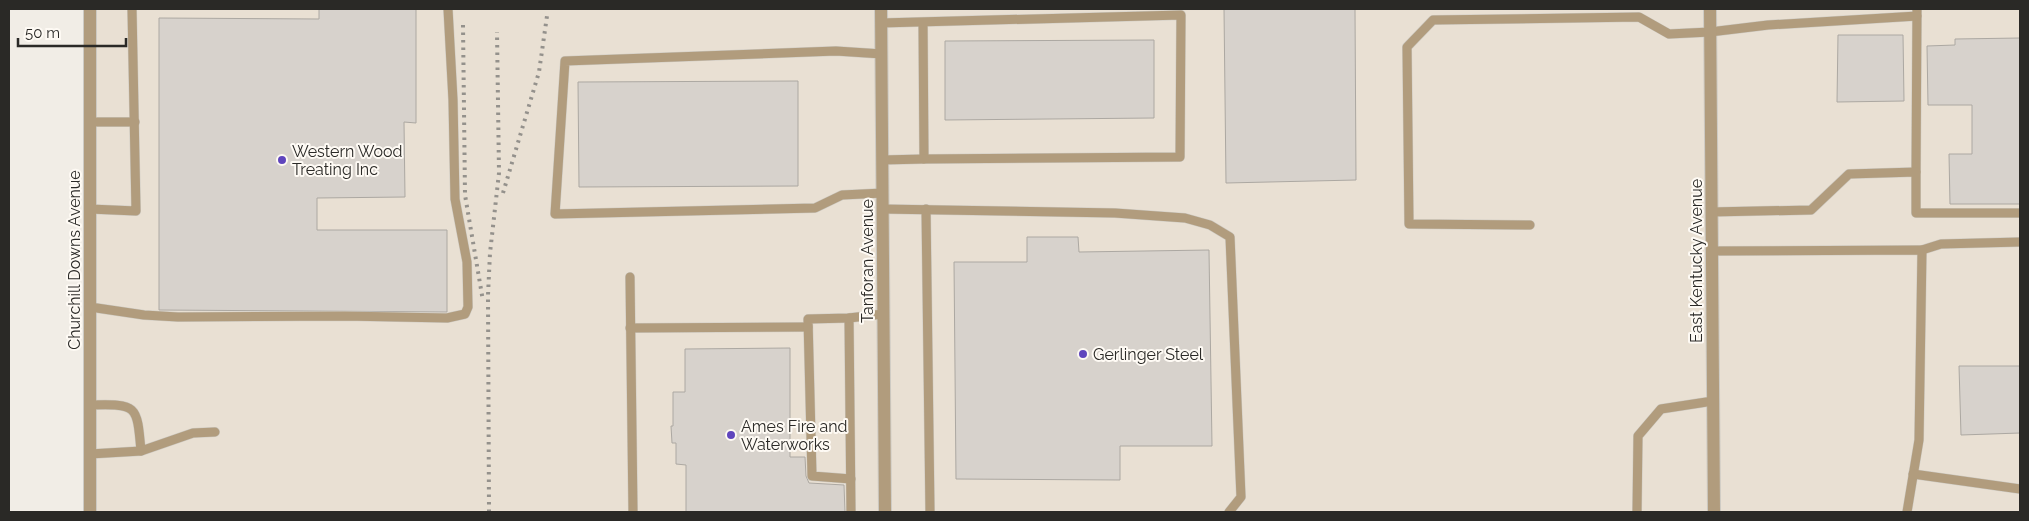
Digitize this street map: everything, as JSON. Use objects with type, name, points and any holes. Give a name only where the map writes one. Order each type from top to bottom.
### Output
[{"type":"street","name":"Churchill Downs Avenue","points":[[90,9],[90,512]]},
{"type":"street","name":"Tanforan Avenue","points":[[881,9],[885,512]]},
{"type":"street","name":"East Kentucky Avenue","points":[[1710,9],[1714,512]]},
{"type":"lane","points":[[90,209],[136,211],[132,9]]},
{"type":"lane","points":[[90,308],[178,316],[447,318],[465,314],[468,307],[467,262],[455,199],[448,9]]},
{"type":"lane","points":[[1530,225],[1409,224],[1407,47],[1433,20],[1639,17],[1669,34],[1710,32],[1917,12],[1916,213],[2020,213]]},
{"type":"lane","points":[[882,23],[1181,15],[1180,158],[882,160]]},
{"type":"lane","points":[[923,22],[924,159]]},
{"type":"lane","points":[[882,54],[836,51],[565,61],[555,214],[815,208],[842,195],[882,193]]},
{"type":"lane","points":[[90,122],[135,122]]},
{"type":"lane","points":[[1711,212],[1811,210],[1849,174],[1916,172]]},
{"type":"lane","points":[[882,209],[1115,213],[1185,218],[1210,225],[1230,237],[1241,497],[1229,512]]},
{"type":"lane","points":[[926,209],[930,512]]},
{"type":"lane","points":[[1712,251],[1922,250],[1941,244],[2020,242]]},
{"type":"lane","points":[[1907,512],[1919,440],[1922,250]]},
{"type":"lane","points":[[630,277],[633,512]]},
{"type":"lane","points":[[851,479],[812,476],[808,319],[849,318],[883,314]]},
{"type":"lane","points":[[849,318],[852,512]]},
{"type":"lane","points":[[630,328],[808,327]]},
{"type":"lane","points":[[1638,512],[1638,436],[1661,408],[1713,401]]},
{"type":"lane","points":[[90,404],[124,404],[134,410],[139,426],[141,451]]},
{"type":"lane","points":[[90,454],[141,451],[193,433],[215,432]]},
{"type":"lane","points":[[1913,474],[2020,489]]},
{"type":"shaded area","points":[[84,9],[2020,9],[2020,512],[85,512]]},
{"type":"building","name":"Western Wood Treating Inc","points":[[319,9],[416,9],[416,123],[404,122],[405,197],[317,198],[317,230],[447,230],[447,312],[159,310],[159,18],[319,19]]},
{"type":"building","points":[[1224,9],[1355,9],[1356,180],[1226,183]]},
{"type":"building","points":[[1838,35],[1903,35],[1904,101],[1837,102]]},
{"type":"building","points":[[2020,38],[2020,204],[1950,204],[1949,154],[1972,154],[1972,105],[1928,105],[1927,46],[1955,45],[1955,39]]},
{"type":"building","points":[[1154,40],[1154,118],[945,120],[945,41]]},
{"type":"building","points":[[798,81],[798,186],[579,187],[578,82]]},
{"type":"building","name":"Gerlinger Steel","points":[[1027,237],[1078,237],[1079,252],[1209,250],[1212,446],[1120,446],[1120,480],[956,479],[954,262],[1027,262]]},
{"type":"building","name":"Ames Fire and Waterworks","points":[[790,348],[790,457],[805,457],[806,476],[809,483],[844,485],[845,512],[686,512],[686,465],[676,464],[676,443],[672,443],[671,426],[673,426],[673,392],[685,392],[685,349]]},
{"type":"building","points":[[1959,366],[2020,366],[2020,433],[1961,435]]},
{"type":"railway","points":[[503,193],[539,72],[547,16]]},
{"type":"railway","points":[[463,25],[465,195],[483,301]]},
{"type":"railway","points":[[489,512],[488,295],[490,253],[499,173],[497,32]]},
{"type":"place","name":"Western Wood Treating Inc","points":[[282,160]]},
{"type":"place","name":"Gerlinger Steel","points":[[1083,354]]},
{"type":"place","name":"Ames Fire and Waterworks","points":[[731,435]]}]
